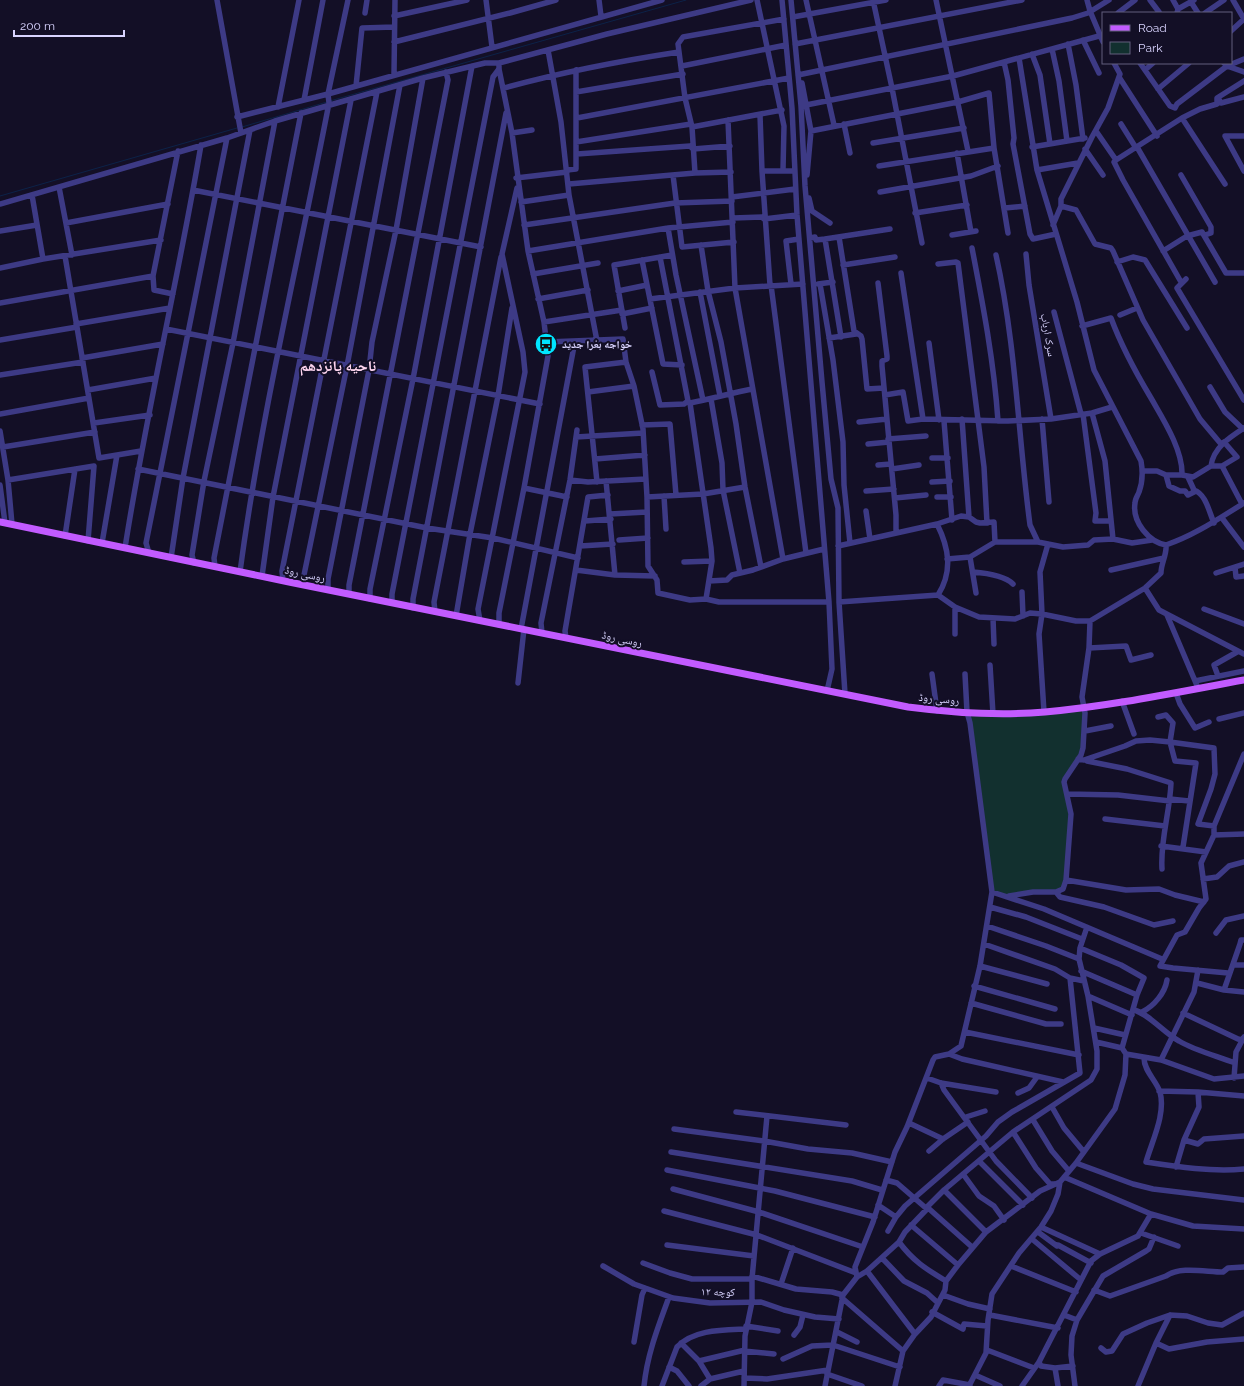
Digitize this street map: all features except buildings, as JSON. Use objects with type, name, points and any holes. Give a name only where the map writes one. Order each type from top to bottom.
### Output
[{"type":"main road","name":"روسی روڈ","points":[[6,523],[304,586],[908,707],[937,711],[993,714],[1044,712],[1176,693],[1197,685],[1244,680]]},
{"type":"street","points":[[217,0],[240,132]]},
{"type":"street","points":[[278,106],[298,0]]},
{"type":"street","points":[[304,100],[323,0]]},
{"type":"street","points":[[240,572],[250,492],[295,268],[308,212],[348,0]]},
{"type":"street","points":[[365,13],[367,0]]},
{"type":"street","points":[[394,74],[395,0]]},
{"type":"street","points":[[394,16],[467,0]]},
{"type":"street","points":[[486,0],[492,47]]},
{"type":"street","points":[[394,42],[488,19],[556,0]]},
{"type":"street","points":[[599,0],[601,16]]},
{"type":"street","points":[[0,204],[227,138],[240,132],[301,113],[356,86],[394,74],[662,0]]},
{"type":"street","points":[[238,118],[304,100],[351,100],[423,78],[485,63],[499,66],[548,50],[607,34],[751,0]]},
{"type":"street","points":[[757,0],[766,49],[782,110],[785,130],[783,170]]},
{"type":"street","points":[[782,0],[789,78],[795,190],[829,602],[832,669],[827,691]]},
{"type":"street","points":[[792,0],[795,44],[804,105],[805,186],[813,284],[831,479],[838,508],[839,602],[845,694]]},
{"type":"street","points":[[806,0],[834,126]]},
{"type":"street","points":[[792,17],[873,1],[886,0]]},
{"type":"street","points":[[936,0],[968,151]]},
{"type":"street","points":[[795,44],[879,29],[1022,0]]},
{"type":"street","points":[[1087,0],[1099,36],[1102,40]]},
{"type":"street","points":[[800,75],[945,46],[1072,18],[1088,13],[1106,4],[1109,0]]},
{"type":"street","points":[[1119,12],[1135,0]]},
{"type":"street","points":[[1150,0],[1159,12]]},
{"type":"street","points":[[1173,0],[1178,11],[1193,1],[1198,12]]},
{"type":"street","points":[[1206,12],[1224,0]]},
{"type":"street","points":[[1232,30],[1244,19],[1233,0]]},
{"type":"street","points":[[873,1],[892,88],[905,162],[922,244]]},
{"type":"street","points":[[695,173],[691,125],[685,98],[678,44],[684,37],[784,19]]},
{"type":"street","points":[[1097,28],[1102,25]]},
{"type":"street","points":[[356,86],[362,28],[394,27]]},
{"type":"street","points":[[804,105],[952,76],[1099,36]]},
{"type":"street","points":[[1082,40],[1099,74]]},
{"type":"street","points":[[1068,44],[1076,86],[1083,139]]},
{"type":"street","points":[[682,66],[786,45]]},
{"type":"street","points":[[1052,49],[1059,81],[1067,141]]},
{"type":"street","points":[[548,50],[567,171],[569,195],[597,341]]},
{"type":"street","points":[[504,88],[552,74],[679,52]]},
{"type":"street","points":[[1032,54],[1040,76],[1050,144]]},
{"type":"street","points":[[1019,58],[1032,147],[1037,170],[1094,370],[1134,447],[1143,471],[1142,483],[1135,503],[1135,514],[1140,525],[1152,540]]},
{"type":"street","points":[[1232,63],[1244,58]]},
{"type":"street","points":[[1004,62],[1014,138],[1013,144],[1031,237],[1033,239],[1056,234]]},
{"type":"street","points":[[1053,225],[1061,206],[1062,199],[1078,163],[1108,108],[1120,74],[1115,64]]},
{"type":"street","points":[[1141,64],[1170,106],[1175,108],[1177,104],[1226,65],[1244,72]]},
{"type":"street","points":[[1145,70],[1152,64]]},
{"type":"street","points":[[1158,89],[1188,64]]},
{"type":"street","points":[[370,599],[370,589],[413,379],[425,308],[441,239],[455,151],[472,66]]},
{"type":"street","points":[[499,66],[512,133],[516,178],[528,251],[547,342],[546,372],[514,544],[499,613],[499,625]]},
{"type":"street","points":[[392,603],[392,594],[460,242],[493,77],[499,66]]},
{"type":"street","points":[[516,178],[576,169],[576,70]]},
{"type":"street","points":[[349,594],[349,585],[448,80],[446,72]]},
{"type":"street","points":[[576,92],[683,74]]},
{"type":"street","points":[[1119,77],[1157,136]]},
{"type":"street","points":[[328,590],[328,579],[369,370],[372,342],[396,230],[423,78]]},
{"type":"street","points":[[577,118],[789,78]]},
{"type":"street","points":[[1217,98],[1244,81]]},
{"type":"street","points":[[304,586],[304,575],[347,366],[372,225],[400,85]]},
{"type":"street","points":[[283,581],[282,571],[377,92]]},
{"type":"street","points":[[811,131],[958,102],[989,93],[994,148],[1008,233]]},
{"type":"street","points":[[1217,98],[1221,103],[1244,97]]},
{"type":"street","points":[[1116,160],[1157,136],[1182,118],[1200,109],[1217,104],[1217,98]]},
{"type":"street","points":[[262,576],[273,497],[302,356],[351,100]]},
{"type":"street","points":[[804,105],[811,131],[807,186],[812,211],[830,223]]},
{"type":"street","points":[[413,608],[507,109]]},
{"type":"street","points":[[576,142],[728,120],[782,110]]},
{"type":"street","points":[[215,567],[214,558],[301,113]]},
{"type":"street","points":[[760,115],[764,219],[770,285],[806,553]]},
{"type":"street","points":[[1182,118],[1225,184]]},
{"type":"street","points":[[728,120],[736,288],[752,389],[783,559]]},
{"type":"street","points":[[194,563],[192,555],[204,481],[233,343],[275,121]]},
{"type":"street","points":[[844,124],[850,153]]},
{"type":"street","points":[[1121,124],[1215,282]]},
{"type":"street","points":[[873,143],[964,128]]},
{"type":"street","points":[[171,558],[183,478],[250,130]]},
{"type":"street","points":[[512,133],[532,130]]},
{"type":"street","points":[[1096,131],[1116,160],[1114,162],[1163,251],[1184,281],[1177,288],[1244,400]]},
{"type":"street","points":[[1244,136],[1225,136],[1244,171]]},
{"type":"street","points":[[1032,147],[1092,137]]},
{"type":"street","points":[[149,553],[146,543],[227,138]]},
{"type":"street","points":[[125,548],[141,450],[150,415],[201,145]]},
{"type":"street","points":[[577,154],[690,146],[693,149],[730,146]]},
{"type":"street","points":[[879,166],[994,148]]},
{"type":"street","points":[[1085,149],[1103,175]]},
{"type":"street","points":[[173,294],[154,290],[153,276],[178,152]]},
{"type":"street","points":[[952,236],[973,231],[957,153]]},
{"type":"street","points":[[1037,170],[1078,163]]},
{"type":"street","points":[[880,192],[961,178],[998,166]]},
{"type":"street","points":[[762,171],[794,171]]},
{"type":"street","points":[[568,184],[695,173],[731,172]]},
{"type":"street","points":[[673,175],[678,228],[682,247],[734,242]]},
{"type":"street","points":[[1182,176],[1211,227],[1211,233],[1205,235]]},
{"type":"street","points":[[435,612],[434,602],[502,254],[518,185]]},
{"type":"street","points":[[59,187],[72,255]]},
{"type":"street","points":[[193,190],[260,202],[481,247]]},
{"type":"street","points":[[524,225],[675,203],[732,199],[795,190]]},
{"type":"street","points":[[32,195],[43,259]]},
{"type":"street","points":[[521,202],[569,195]]},
{"type":"street","points":[[66,223],[168,204]]},
{"type":"street","points":[[916,213],[967,205]]},
{"type":"street","points":[[1005,208],[1025,206]]},
{"type":"street","points":[[1061,206],[1076,210],[1095,244],[1111,248],[1137,308],[1200,419],[1237,457],[1222,466],[1211,466],[1193,477],[1166,475],[1157,471],[1143,471]]},
{"type":"street","points":[[528,251],[668,228],[762,217],[764,219],[797,215]]},
{"type":"street","points":[[0,231],[37,225]]},
{"type":"street","points":[[668,228],[680,295],[703,400]]},
{"type":"street","points":[[810,238],[815,237],[816,240],[825,239],[890,229]]},
{"type":"street","points":[[1163,251],[1187,236],[1202,232],[1226,273],[1244,273]]},
{"type":"street","points":[[839,237],[854,331],[856,334]]},
{"type":"street","points":[[791,284],[786,240],[799,239]]},
{"type":"street","points":[[825,239],[841,337]]},
{"type":"street","points":[[0,268],[43,259],[161,240]]},
{"type":"street","points":[[701,245],[708,291],[715,317],[736,424],[745,487],[762,567]]},
{"type":"street","points":[[972,248],[987,322],[996,390],[998,421]]},
{"type":"street","points":[[480,621],[478,609],[525,372],[523,352],[502,254]]},
{"type":"street","name":"سرک ارباب","points":[[1026,254],[1029,285],[1051,419]]},
{"type":"street","points":[[625,328],[614,265],[672,255]]},
{"type":"street","points":[[996,255],[1003,288],[1020,420],[1025,489],[1030,525],[1038,542]]},
{"type":"street","points":[[65,256],[99,458],[141,450]]},
{"type":"street","points":[[660,256],[689,402],[712,561],[706,600]]},
{"type":"street","points":[[843,265],[895,257]]},
{"type":"street","points":[[1116,262],[1133,257],[1145,260],[1187,328]]},
{"type":"street","points":[[642,260],[663,364],[682,365]]},
{"type":"street","points":[[533,274],[598,263]]},
{"type":"street","points":[[938,264],[958,263],[979,420],[984,467],[987,523]]},
{"type":"street","points":[[901,273],[923,419]]},
{"type":"street","points":[[0,303],[153,276]]},
{"type":"street","points":[[813,284],[833,282]]},
{"type":"street","points":[[878,283],[887,356],[887,359],[882,361],[895,498],[896,533]]},
{"type":"street","points":[[650,299],[736,288],[803,284]]},
{"type":"street","points":[[820,284],[843,442],[844,485],[850,543]]},
{"type":"street","points":[[618,291],[647,285]]},
{"type":"street","points":[[538,299],[588,290]]},
{"type":"street","points":[[700,292],[720,396]]},
{"type":"street","points":[[456,616],[470,534],[498,396],[513,304]]},
{"type":"street","points":[[0,340],[170,308]]},
{"type":"street","points":[[544,322],[592,314],[652,308]]},
{"type":"street","points":[[1120,314],[1137,308]]},
{"type":"street","points":[[1054,312],[1082,414],[1096,513],[1094,521],[1111,520]]},
{"type":"street","points":[[1082,326],[1111,318],[1117,333],[1160,413],[1178,452],[1182,464],[1182,475]]},
{"type":"street","points":[[166,329],[302,356],[324,362],[540,404]]},
{"type":"street","points":[[829,338],[856,334],[861,336],[867,389],[884,388]]},
{"type":"street","points":[[547,342],[623,339],[626,362],[634,386],[642,425],[647,497],[648,566],[655,576],[658,584],[658,593],[690,600],[719,602],[829,602]]},
{"type":"street","points":[[518,683],[522,629],[534,549],[575,341]]},
{"type":"street","points":[[929,343],[948,458],[952,520]]},
{"type":"street","points":[[0,376],[163,344]]},
{"type":"street","points":[[597,482],[594,437],[585,367],[626,362]]},
{"type":"street","points":[[652,372],[660,405],[684,404],[689,402],[711,400],[720,396],[752,389]]},
{"type":"street","points":[[88,390],[156,378]]},
{"type":"street","points":[[811,383],[822,382]]},
{"type":"street","points":[[588,392],[634,386]]},
{"type":"street","points":[[1210,386],[1225,412],[1244,428],[1223,443],[1212,458],[1211,466]]},
{"type":"street","points":[[885,395],[902,392],[907,420],[962,419],[998,421],[1051,419],[1092,413],[1112,407]]},
{"type":"street","points":[[0,414],[89,398]]},
{"type":"street","points":[[711,400],[722,463],[723,490],[740,572]]},
{"type":"street","points":[[1092,413],[1105,461],[1113,539]]},
{"type":"street","points":[[94,423],[150,415]]},
{"type":"street","points":[[859,422],[887,419]]},
{"type":"street","points":[[962,419],[969,517]]},
{"type":"street","points":[[1042,419],[1049,502]]},
{"type":"street","points":[[642,425],[670,424],[676,495]]},
{"type":"street","points":[[542,633],[541,623],[567,497],[577,430]]},
{"type":"street","points":[[0,431],[8,480],[6,523]]},
{"type":"street","points":[[3,447],[95,432]]},
{"type":"street","points":[[576,437],[643,433]]},
{"type":"street","points":[[868,444],[926,436]]},
{"type":"street","points":[[102,543],[117,455]]},
{"type":"street","points":[[595,459],[645,455]]},
{"type":"street","points":[[932,458],[948,458]]},
{"type":"street","points":[[878,465],[892,467],[919,466]]},
{"type":"street","points":[[8,480],[94,466],[88,541]]},
{"type":"street","points":[[947,559],[970,557],[995,542],[1038,542],[1063,547],[1088,545],[1094,540],[1113,539],[1132,542],[1152,540],[1166,545],[1188,537],[1214,523],[1243,504],[1222,466]]},
{"type":"street","points":[[65,536],[75,469]]},
{"type":"street","points":[[138,469],[204,481],[228,488],[341,511],[363,514],[406,524],[448,532],[493,538],[534,549],[578,558]]},
{"type":"street","points":[[1166,475],[1169,486],[1174,489],[1185,491],[1188,495],[1196,491]]},
{"type":"street","points":[[1188,477],[1194,490],[1204,498],[1214,523]]},
{"type":"street","points":[[570,480],[597,482],[646,479]]},
{"type":"street","points":[[606,481],[615,575]]},
{"type":"street","points":[[932,482],[950,481]]},
{"type":"street","points":[[0,485],[6,523]]},
{"type":"street","points":[[647,497],[703,494],[745,487]]},
{"type":"street","points":[[524,488],[567,497]]},
{"type":"street","points":[[866,491],[894,489]]},
{"type":"street","points":[[566,638],[588,497],[608,495]]},
{"type":"street","points":[[895,498],[926,495]]},
{"type":"street","points":[[664,496],[666,529]]},
{"type":"street","points":[[937,497],[951,497]]},
{"type":"street","points":[[866,511],[870,539]]},
{"type":"street","points":[[585,520],[647,512]]},
{"type":"street","points":[[838,546],[937,524],[961,516],[969,517],[976,522],[995,523],[995,542]]},
{"type":"street","points":[[1222,518],[1244,547]]},
{"type":"street","points":[[937,524],[946,543],[948,576],[946,583],[938,595]]},
{"type":"street","points":[[619,540],[648,538]]},
{"type":"street","points":[[580,546],[613,544]]},
{"type":"street","points":[[1044,712],[1039,651],[1039,634],[1042,614],[1040,572],[1048,544]]},
{"type":"street","points":[[839,602],[938,595],[955,607],[979,617],[1015,619],[1030,613],[1076,621],[1090,620],[1145,588],[1161,573],[1164,558],[1167,552],[1166,545]]},
{"type":"street","points":[[709,581],[727,580],[732,575],[740,572],[824,549]]},
{"type":"street","points":[[970,557],[976,593]]},
{"type":"street","points":[[1111,570],[1164,558]]},
{"type":"street","points":[[684,562],[712,561]]},
{"type":"street","points":[[1216,573],[1244,564]]},
{"type":"street","points":[[1235,567],[1236,577],[1244,576]]},
{"type":"street","points":[[576,570],[615,575],[655,576]]},
{"type":"street","points":[[973,572],[986,573],[1009,580],[1013,584]]},
{"type":"street","points":[[1145,588],[1160,610],[1237,652],[1244,654]]},
{"type":"street","points":[[1022,592],[1023,616]]},
{"type":"street","points":[[955,607],[955,634]]},
{"type":"street","points":[[1204,609],[1244,624]]},
{"type":"street","points":[[1167,614],[1197,685],[1218,676],[1244,672]]},
{"type":"street","points":[[992,618],[994,644]]},
{"type":"street","points":[[1009,896],[1034,892],[1056,892],[1063,889],[1066,880],[1066,862],[1071,814],[1065,778],[1078,759],[1083,748],[1085,706],[1082,697],[1090,620]]},
{"type":"street","points":[[1088,648],[1126,646],[1131,660],[1151,655]]},
{"type":"street","points":[[1218,676],[1214,665],[1237,652]]},
{"type":"street","points":[[990,665],[993,714]]},
{"type":"street","points":[[932,674],[937,711]]},
{"type":"street","points":[[856,1275],[855,1267],[874,1218],[892,1162],[935,1057],[949,1054],[961,1046],[984,944],[992,892],[970,723],[967,712],[965,674]]},
{"type":"street","points":[[1176,693],[1180,704],[1195,728],[1209,722]]},
{"type":"street","points":[[1122,701],[1134,734]]},
{"type":"street","points":[[1219,719],[1244,713]]},
{"type":"street","points":[[1158,717],[1166,716],[1172,723],[1170,742],[1175,761],[1196,763],[1183,847]]},
{"type":"street","points":[[1085,731],[1111,726]]},
{"type":"street","points":[[1084,760],[1126,746],[1136,741],[1150,740],[1214,748],[1215,774],[1198,824],[1214,826]]},
{"type":"street","points":[[1228,973],[1160,966],[1162,959],[1177,935],[1185,932],[1206,899],[1201,863],[1214,835],[1214,826],[1244,754]]},
{"type":"street","points":[[1078,759],[1127,769],[1171,784],[1170,800],[1161,846],[1162,869]]},
{"type":"street","points":[[1067,794],[1118,795],[1189,801]]},
{"type":"street","points":[[1105,819],[1165,826]]},
{"type":"street","points":[[1214,835],[1244,834]]},
{"type":"street","points":[[1161,846],[1183,847],[1206,852]]},
{"type":"street","points":[[1203,879],[1217,877],[1229,866],[1244,862]]},
{"type":"street","points":[[1066,880],[1126,890],[1159,889],[1175,895],[1204,902]]},
{"type":"street","points":[[992,892],[1009,896],[1162,959]]},
{"type":"street","points":[[1056,892],[1060,897],[1110,909],[1154,925],[1173,921]]},
{"type":"street","points":[[990,907],[1026,917],[1082,939]]},
{"type":"street","points":[[1216,933],[1226,920],[1244,916]]},
{"type":"street","points":[[987,926],[1079,959]]},
{"type":"street","points":[[825,1386],[837,1332],[842,1297],[856,1275],[867,1271],[882,1258],[899,1242],[911,1225],[944,1190],[989,1151],[1013,1132],[1091,1080],[1097,1070],[1094,1028],[1079,959],[1082,939],[1087,927]]},
{"type":"street","points":[[1224,990],[1228,973],[1241,940],[1244,940]]},
{"type":"street","points":[[984,944],[1049,966],[1070,978],[1084,981]]},
{"type":"street","points":[[1080,948],[1121,965],[1144,978],[1136,995],[1133,1012],[1122,1048]]},
{"type":"street","points":[[1232,964],[1244,965]]},
{"type":"street","points":[[980,966],[1047,984]]},
{"type":"street","points":[[1160,1060],[1194,992],[1197,983],[1198,970]]},
{"type":"street","points":[[1081,971],[1136,995]]},
{"type":"street","points":[[888,1231],[896,1217],[915,1198],[981,1140],[992,1127],[1012,1112],[1080,1073],[1070,978]]},
{"type":"street","points":[[1088,996],[1133,1012],[1142,1012],[1150,1008],[1166,988],[1167,980]]},
{"type":"street","points":[[1197,983],[1224,990],[1244,992]]},
{"type":"street","points":[[974,986],[1055,1009]]},
{"type":"street","points":[[971,1003],[1046,1024],[1061,1024]]},
{"type":"street","points":[[1142,1012],[1171,1037],[1181,1043],[1235,1063]]},
{"type":"street","points":[[1183,1013],[1238,1039],[1243,1038]]},
{"type":"street","points":[[1094,1028],[1125,1035]]},
{"type":"street","points":[[965,1032],[1079,1054]]},
{"type":"street","points":[[1234,1078],[1236,1052],[1243,1038]]},
{"type":"street","points":[[894,1386],[903,1351],[915,1334],[931,1317],[932,1312],[943,1295],[946,1281],[972,1247],[986,1232],[1004,1220],[1040,1191],[1057,1183],[1064,1177],[1108,1121],[1119,1102],[1125,1074],[1126,1054],[1122,1048],[1096,1042]]},
{"type":"street","points":[[1236,1052],[1244,1053]]},
{"type":"street","points":[[949,1054],[962,1059],[1063,1082]]},
{"type":"street","points":[[1126,1054],[1160,1060],[1198,1075],[1214,1079],[1244,1076]]},
{"type":"street","points":[[1144,1058],[1146,1067],[1160,1091],[1162,1107],[1146,1162],[1230,1170],[1244,1169]]},
{"type":"street","points":[[1018,1093],[1029,1088],[1037,1077]]},
{"type":"street","points":[[927,1078],[941,1083],[996,1092]]},
{"type":"street","points":[[941,1083],[951,1100],[989,1151],[1032,1198]]},
{"type":"street","points":[[1160,1091],[1198,1092],[1244,1096]]},
{"type":"street","points":[[1176,1166],[1184,1140],[1199,1107],[1198,1092]]},
{"type":"street","points":[[1052,1107],[1064,1128],[1084,1152]]},
{"type":"street","points":[[929,1152],[967,1120],[986,1111]]},
{"type":"street","points":[[736,1112],[846,1125]]},
{"type":"street","points":[[744,1386],[744,1350],[746,1327],[752,1302],[752,1277],[757,1235],[760,1188],[764,1166],[764,1141],[768,1116]]},
{"type":"street","points":[[1033,1120],[1052,1151],[1069,1171]]},
{"type":"street","points":[[909,1123],[943,1139]]},
{"type":"street","points":[[674,1129],[764,1141],[808,1149],[852,1153],[892,1162]]},
{"type":"street","points":[[1013,1132],[1036,1168],[1050,1184],[1057,1183]]},
{"type":"street","points":[[1184,1140],[1198,1144],[1204,1139],[1244,1136]]},
{"type":"street","points":[[671,1152],[764,1166],[852,1182],[882,1190]]},
{"type":"street","points":[[979,1161],[1023,1205]]},
{"type":"street","points":[[1076,1163],[1133,1184],[1153,1189],[1244,1200]]},
{"type":"street","points":[[667,1170],[760,1188],[874,1218]]},
{"type":"street","points":[[963,1174],[979,1196],[994,1206],[1004,1220]]},
{"type":"street","points":[[1064,1177],[1151,1214],[1193,1226],[1244,1229]]},
{"type":"street","points":[[886,1180],[896,1183],[972,1247]]},
{"type":"street","points":[[939,1386],[943,1380],[970,1385],[987,1350],[987,1326],[992,1294],[1019,1253],[1040,1230],[1051,1211],[1058,1194],[1057,1183]]},
{"type":"street","points":[[673,1189],[758,1212],[863,1247]]},
{"type":"street","points":[[944,1190],[986,1232]]},
{"type":"street","points":[[878,1205],[896,1217]]},
{"type":"street","points":[[664,1211],[757,1235],[793,1248],[856,1275]]},
{"type":"street","points":[[1022,1386],[1039,1362],[1091,1263],[1100,1254],[1141,1233],[1151,1214]]},
{"type":"street","points":[[911,1225],[958,1265]]},
{"type":"street","points":[[1040,1230],[1062,1236],[1100,1254]]},
{"type":"street","points":[[1040,1230],[1057,1246],[1091,1263]]},
{"type":"street","points":[[1141,1233],[1178,1246]]},
{"type":"street","points":[[1050,1254],[1057,1246],[1062,1236]]},
{"type":"street","points":[[1075,1386],[1071,1355],[1072,1336],[1077,1320],[1102,1276],[1149,1248],[1154,1238]]},
{"type":"street","points":[[1032,1239],[1081,1280]]},
{"type":"street","points":[[899,1242],[910,1257],[922,1267],[946,1281]]},
{"type":"street","points":[[667,1245],[754,1256]]},
{"type":"street","points":[[780,1284],[793,1248]]},
{"type":"street","points":[[882,1258],[904,1281],[927,1293],[938,1303]]},
{"type":"street","points":[[643,1263],[670,1274],[692,1279],[752,1277],[796,1289],[832,1292],[842,1297],[903,1351]]},
{"type":"street","name":"کوچه ۱۲","points":[[603,1266],[634,1284],[670,1298],[710,1303],[761,1302],[815,1318],[839,1319]]},
{"type":"street","points":[[1011,1266],[1076,1292]]},
{"type":"street","points":[[1094,1290],[1110,1296],[1175,1272],[1223,1272],[1228,1268],[1244,1267]]},
{"type":"street","points":[[867,1271],[915,1334]]},
{"type":"street","points":[[634,1342],[644,1288]]},
{"type":"street","points":[[943,1295],[990,1312],[1058,1328]]},
{"type":"street","points":[[644,1386],[645,1370],[651,1348],[670,1298]]},
{"type":"street","points":[[932,1312],[963,1329],[964,1324],[987,1326]]},
{"type":"street","points":[[1101,1348],[1106,1352],[1112,1351],[1123,1334],[1147,1322],[1170,1315],[1187,1316],[1216,1325],[1228,1323],[1244,1313]]},
{"type":"street","points":[[794,1335],[800,1327],[803,1315]]},
{"type":"street","points":[[1064,1315],[1077,1320]]},
{"type":"street","points":[[1138,1386],[1156,1343],[1170,1315]]},
{"type":"street","points":[[662,1386],[677,1347],[681,1343],[705,1333],[718,1330],[746,1327],[778,1331]]},
{"type":"street","points":[[837,1332],[857,1342]]},
{"type":"street","points":[[1156,1343],[1169,1349],[1206,1342],[1244,1339]]},
{"type":"street","points":[[681,1343],[699,1361],[710,1379]]},
{"type":"street","points":[[783,1359],[812,1346],[833,1345],[900,1366]]},
{"type":"street","points":[[699,1361],[744,1350],[774,1354]]},
{"type":"street","points":[[987,1350],[1034,1368]]},
{"type":"street","points":[[1039,1362],[1041,1366],[1055,1368],[1073,1366]]},
{"type":"street","points":[[669,1367],[677,1371],[689,1386]]},
{"type":"street","points":[[1055,1368],[1058,1386]]},
{"type":"street","points":[[701,1386],[710,1379],[744,1371]]},
{"type":"street","points":[[744,1378],[767,1379],[828,1372],[862,1386]]},
{"type":"street","points":[[975,1374],[1000,1386]]},
{"type":"green space","points":[[1085,706],[1083,748],[1065,778],[1071,814],[1063,889],[1009,896],[992,892],[967,712],[982,714]]},
{"type":"waterway","points":[[330,101],[686,0]]},
{"type":"waterway","points":[[242,127],[327,102]]},
{"type":"waterway","points":[[0,196],[237,128]]},
{"type":"place","name":"خواجه بغرا جدید","points":[[546,344]]},
{"type":"district","name":"ناحیه پانزدهم","points":[[338,366]]}]
